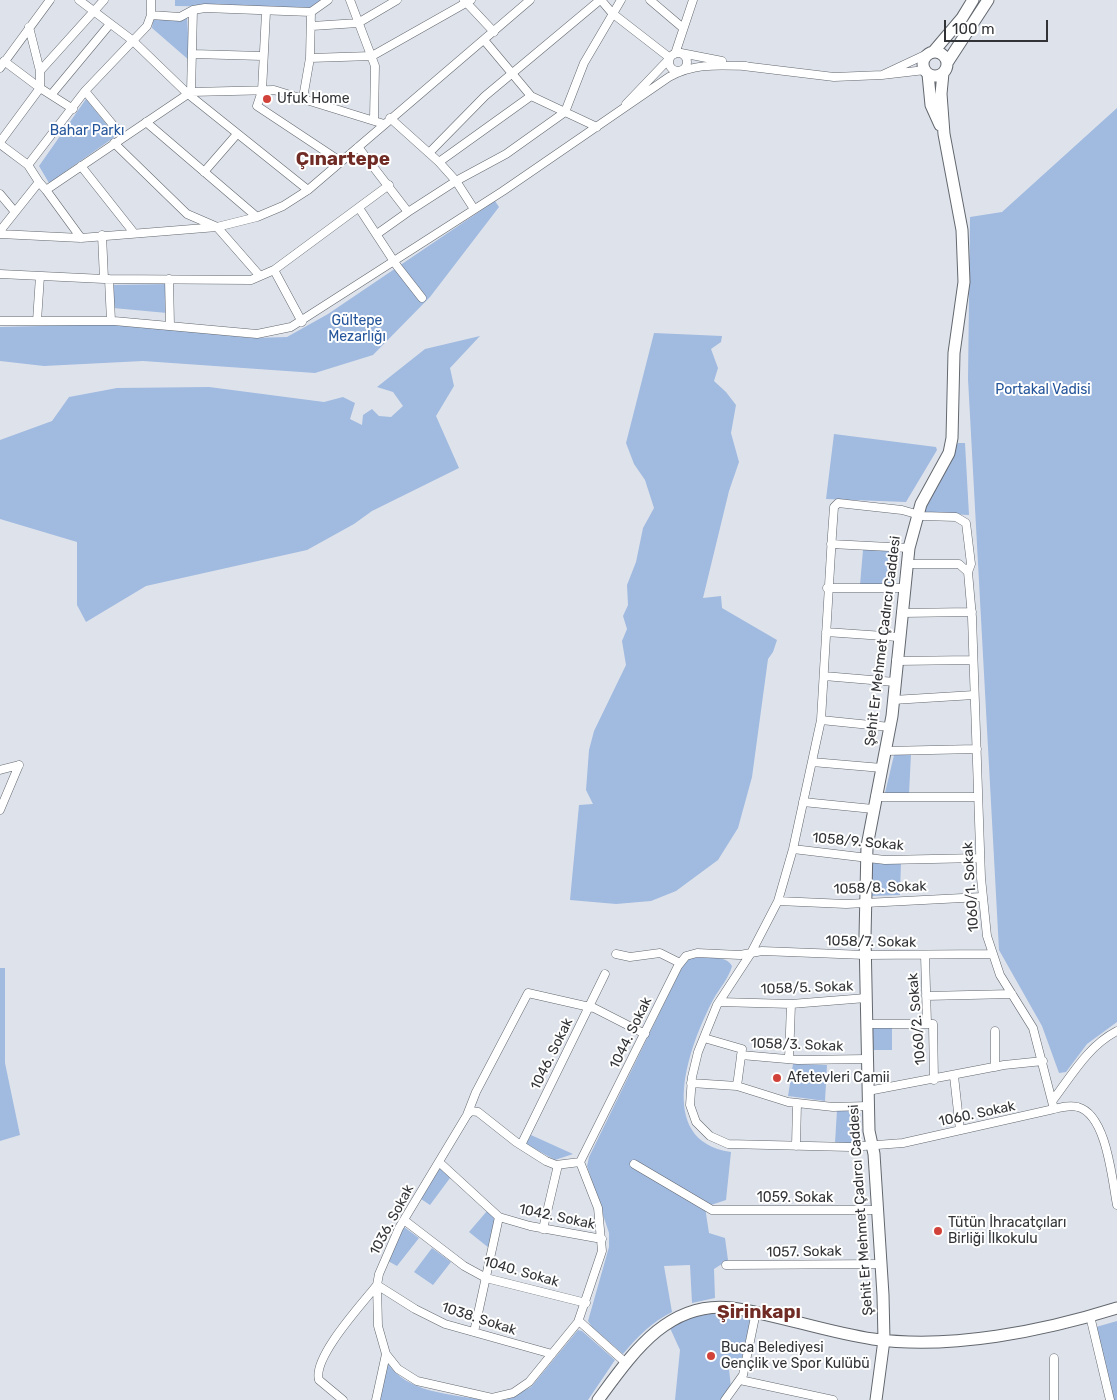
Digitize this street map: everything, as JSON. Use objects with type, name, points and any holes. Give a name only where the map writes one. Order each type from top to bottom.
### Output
[{"type":"main road","points":[[931,52],[945,56],[945,68],[935,76],[926,72],[923,63],[931,52],[962,18],[973,0]]},
{"type":"main road","name":"Şehit Er Mehmet Çadırcı Caddesi","points":[[876,1400],[884,1340],[882,1264],[868,1106],[865,955],[866,858],[875,797],[890,727],[903,588],[909,548],[917,514],[951,446],[954,353],[964,275],[962,230],[944,134],[941,94],[945,68],[988,0]]},
{"type":"main road","name":"Şehit Er Mehmet Çadırcı Caddesi","points":[[926,72],[932,105],[944,134]]},
{"type":"main road","points":[[598,1400],[626,1363],[659,1329],[688,1311],[717,1306],[756,1312],[884,1340],[972,1339],[1041,1328],[1117,1308]]},
{"type":"street","points":[[50,0],[2,64],[73,109]]},
{"type":"street","points":[[79,0],[132,40],[237,134],[308,190]]},
{"type":"street","points":[[40,71],[104,0]]},
{"type":"street","points":[[28,166],[85,91],[147,26],[151,15],[151,0]]},
{"type":"street","points":[[151,15],[180,16],[193,10],[205,8],[266,12],[311,12],[328,0]]},
{"type":"street","points":[[350,0],[375,66],[374,119]]},
{"type":"street","points":[[312,26],[358,23],[397,0]]},
{"type":"street","points":[[0,232],[81,238],[217,227],[257,217],[283,206],[308,190],[530,0]]},
{"type":"street","points":[[0,321],[111,321],[257,334],[280,330],[302,322],[682,70],[687,63],[686,57],[676,55],[612,13],[600,0],[484,96],[429,153]]},
{"type":"street","points":[[377,234],[456,182],[506,154],[565,112],[584,63],[612,13],[622,0]]},
{"type":"street","points":[[650,0],[683,28]]},
{"type":"street","points":[[693,0],[676,55],[669,63],[672,68],[682,70],[707,64],[746,66]]},
{"type":"street","points":[[310,58],[372,56],[467,1],[494,32]]},
{"type":"street","points":[[189,93],[193,54],[193,10]]},
{"type":"street","points":[[266,12],[262,56],[262,91],[257,106],[340,161]]},
{"type":"street","points":[[303,98],[310,58],[311,12]]},
{"type":"street","points":[[51,96],[110,24]]},
{"type":"street","points":[[29,27],[40,71],[40,88],[0,143],[28,166],[81,238]]},
{"type":"street","points":[[484,40],[514,73],[531,96],[597,127]]},
{"type":"street","points":[[882,75],[931,52]]},
{"type":"street","points":[[193,54],[262,56]]},
{"type":"street","points":[[676,55],[834,77],[926,72]]},
{"type":"street","points":[[613,117],[676,55]]},
{"type":"street","points":[[46,190],[189,93],[274,90],[374,119],[387,121],[440,162],[474,209]]},
{"type":"street","points":[[85,91],[123,138]]},
{"type":"street","points":[[440,162],[531,96]]},
{"type":"street","points":[[146,122],[257,217]]},
{"type":"street","points":[[204,172],[237,134]]},
{"type":"street","points":[[114,143],[187,214],[217,227],[259,276]]},
{"type":"street","points":[[358,147],[390,186],[408,212]]},
{"type":"street","points":[[81,166],[134,233]]},
{"type":"street","points":[[0,232],[39,182]]},
{"type":"street","points":[[0,274],[107,279],[251,280],[274,270],[390,186]]},
{"type":"street","points":[[0,194],[15,212]]},
{"type":"street","points":[[360,208],[394,260],[422,298]]},
{"type":"street","points":[[102,235],[111,321]]},
{"type":"street","points":[[274,270],[302,322]]},
{"type":"street","points":[[36,321],[40,276]]},
{"type":"street","points":[[169,279],[170,325]]},
{"type":"street","name":"1060. Sokak","points":[[917,514],[855,504],[835,504],[828,588],[821,720],[793,849],[778,901],[751,953],[719,1002],[704,1038],[691,1083],[689,1100],[692,1113],[699,1126],[715,1139],[728,1144],[796,1146],[872,1145],[903,1142],[1054,1109]]},
{"type":"street","name":"1060/1. Sokak","points":[[917,514],[962,518],[968,529],[971,564],[968,572],[972,612],[982,897],[991,954],[1000,975],[1033,1028],[1054,1109]]},
{"type":"street","points":[[831,544],[909,548]]},
{"type":"street","points":[[906,564],[959,564],[968,572]]},
{"type":"street","points":[[828,588],[903,588]]},
{"type":"street","points":[[901,613],[972,612]]},
{"type":"street","points":[[826,632],[898,637]]},
{"type":"street","points":[[896,661],[973,660]]},
{"type":"street","points":[[824,676],[894,682]]},
{"type":"street","points":[[893,700],[974,695]]},
{"type":"street","points":[[821,720],[890,727]]},
{"type":"street","points":[[885,751],[976,749]]},
{"type":"street","points":[[812,762],[882,768]]},
{"type":"street","points":[[0,770],[19,765],[0,810]]},
{"type":"street","points":[[875,797],[978,797]]},
{"type":"street","points":[[804,802],[873,809]]},
{"type":"street","name":"1058/9. Sokak","points":[[793,849],[885,860],[980,858]]},
{"type":"street","name":"1058/8. Sokak","points":[[778,901],[846,904],[866,901],[982,897]]},
{"type":"street","points":[[616,954],[630,957],[660,953],[680,963],[686,956],[697,953],[740,955],[751,953]]},
{"type":"street","name":"1058/7. Sokak","points":[[751,953],[865,955],[991,954]]},
{"type":"street","name":"1060/2. Sokak","points":[[925,955],[927,1024],[933,1024],[934,1080]]},
{"type":"street","name":"1044. Sokak","points":[[580,1162],[680,963]]},
{"type":"street","name":"1046. Sokak","points":[[521,1145],[605,974]]},
{"type":"street","name":"1036. Sokak","points":[[580,1162],[598,1208],[602,1251],[579,1321],[552,1354],[520,1389],[504,1396],[489,1399],[417,1381],[398,1369],[386,1354],[378,1326],[376,1285],[384,1261],[404,1220],[467,1115],[476,1092],[528,993],[589,1007],[646,1034]]},
{"type":"street","points":[[926,996],[1012,994]]},
{"type":"street","name":"1058/5. Sokak","points":[[719,1002],[791,1004],[866,998]]},
{"type":"street","points":[[788,1059],[791,1004]]},
{"type":"street","points":[[866,1024],[927,1024]]},
{"type":"street","points":[[995,1032],[995,1067]]},
{"type":"street","points":[[1053,1100],[1091,1050],[1117,1032]]},
{"type":"street","name":"1058/3. Sokak","points":[[704,1038],[742,1049],[741,1055],[788,1059],[867,1059]]},
{"type":"street","points":[[737,1086],[741,1055]]},
{"type":"street","points":[[868,1091],[995,1067],[1043,1061]]},
{"type":"street","points":[[954,1076],[960,1130]]},
{"type":"street","points":[[691,1083],[737,1086],[797,1103],[834,1107],[868,1106]]},
{"type":"street","points":[[796,1146],[797,1103]]},
{"type":"street","points":[[1054,1109],[1076,1106],[1088,1113],[1093,1119],[1105,1144],[1117,1205]]},
{"type":"street","points":[[467,1115],[472,1111],[478,1112],[521,1145],[546,1161],[558,1164],[580,1162]]},
{"type":"street","name":"1042. Sokak","points":[[439,1162],[500,1217],[543,1229],[602,1240]]},
{"type":"street","points":[[543,1229],[558,1164]]},
{"type":"street","name":"1059. Sokak","points":[[634,1164],[712,1210],[878,1210]]},
{"type":"street","points":[[474,1332],[500,1217]]},
{"type":"street","name":"1040. Sokak","points":[[404,1220],[464,1266],[486,1278],[586,1303]]},
{"type":"street","name":"1057. Sokak","points":[[726,1265],[882,1264]]},
{"type":"street","points":[[343,1400],[319,1380],[318,1372],[321,1361],[376,1285]]},
{"type":"street","name":"1038. Sokak","points":[[376,1285],[438,1320],[552,1354]]},
{"type":"street","points":[[725,1400],[743,1376],[756,1312]]},
{"type":"street","points":[[1090,1316],[1110,1400]]},
{"type":"street","points":[[579,1321],[626,1363]]},
{"type":"street","points":[[376,1400],[386,1354]]},
{"type":"street","points":[[1054,1358],[1054,1400]]},
{"type":"street","points":[[740,1380],[833,1400]]},
{"type":"green space","points":[[175,0],[322,0],[310,8],[175,6]]},
{"type":"green space","points":[[187,18],[190,61],[152,28],[153,19]]},
{"type":"green space","name":"Bahar Parkı","points":[[86,99],[116,136],[49,183],[39,166]]},
{"type":"green space","name":"Portakal Vadisi","points":[[1117,108],[1117,1022],[1087,1044],[1066,1072],[1059,1073],[1042,1026],[999,950],[968,379],[970,217],[1002,212]]},
{"type":"green space","name":"Gültepe Mezarlığı","points":[[495,201],[499,207],[430,297],[373,355],[315,373],[143,361],[44,366],[0,361],[0,327],[122,324],[253,338],[287,337],[328,314]]},
{"type":"green space","points":[[167,284],[167,313],[113,308],[112,285]]},
{"type":"green space","points":[[654,333],[722,336],[721,342],[711,349],[718,368],[714,381],[736,405],[731,433],[739,462],[729,491],[703,598],[721,596],[722,608],[777,640],[773,652],[768,659],[752,777],[738,828],[718,860],[676,891],[651,901],[616,904],[570,900],[579,805],[593,804],[586,790],[589,750],[594,731],[626,665],[622,641],[627,629],[623,616],[628,605],[627,585],[636,562],[643,528],[654,508],[645,480],[634,464],[626,443]]},
{"type":"green space","points":[[480,336],[450,368],[454,386],[436,416],[459,468],[372,511],[354,524],[307,550],[146,586],[86,622],[77,605],[77,542],[0,519],[0,440],[52,421],[69,397],[117,388],[209,387],[324,402],[343,397],[355,403],[350,419],[362,425],[363,415],[372,409],[379,416],[391,417],[403,406],[393,392],[377,387],[425,349]]},
{"type":"green space","points":[[834,434],[936,447],[937,450],[906,502],[826,499]]},
{"type":"green space","points":[[958,443],[965,443],[969,515],[925,513],[924,507]]},
{"type":"green space","points":[[892,549],[895,551],[894,569],[897,572],[895,585],[860,585],[863,550]]},
{"type":"green space","points":[[911,754],[909,794],[885,793],[894,755]]},
{"type":"green space","points":[[901,862],[900,895],[871,896],[871,863]]},
{"type":"green space","points":[[713,957],[726,960],[732,966],[713,1000],[695,1041],[684,1088],[685,1111],[692,1130],[707,1144],[731,1152],[726,1200],[705,1207],[709,1233],[725,1238],[728,1260],[714,1269],[715,1298],[692,1303],[690,1265],[664,1266],[672,1312],[646,1330],[623,1354],[592,1327],[588,1321],[609,1247],[609,1233],[587,1166],[589,1157],[683,965],[689,959]]},
{"type":"green space","points":[[0,968],[5,968],[5,1063],[20,1135],[0,1141]]},
{"type":"green space","points":[[869,1024],[892,1024],[892,1050],[870,1050]]},
{"type":"green space","points":[[793,1064],[827,1065],[825,1101],[788,1096]]},
{"type":"green space","points":[[837,1110],[860,1112],[862,1143],[835,1143]]},
{"type":"green space","points":[[531,1135],[573,1154],[555,1160],[526,1144]]},
{"type":"green space","points":[[440,1167],[450,1178],[430,1205],[421,1199]]},
{"type":"green space","points":[[487,1211],[495,1219],[489,1248],[469,1232]]},
{"type":"green space","points":[[404,1227],[419,1238],[397,1266],[388,1261]]},
{"type":"green space","points":[[432,1248],[451,1262],[433,1285],[414,1272]]},
{"type":"green space","name":"Buca Belediyesi Gençlik ve Spor Kulübü","points":[[715,1313],[751,1318],[741,1362],[729,1369],[731,1388],[722,1400],[675,1400],[680,1350],[670,1328],[684,1319]]},
{"type":"green space","points":[[1117,1321],[1117,1400],[1114,1400],[1096,1327]]},
{"type":"green space","points":[[578,1330],[582,1331],[615,1360],[588,1400],[505,1400],[531,1387]]},
{"type":"green space","points":[[387,1362],[395,1372],[417,1386],[444,1394],[484,1400],[377,1400]]},
{"type":"place","name":"Ufuk Home","points":[[267,99]]},
{"type":"place","name":"Afetevleri Camii","points":[[777,1078]]},
{"type":"place","name":"Tütün İhracatçıları Birliği İlkokulu","points":[[938,1231]]},
{"type":"place","name":"Buca Belediyesi Gençlik ve Spor Kulübü","points":[[711,1356]]},
{"type":"district","name":"Çınartepe","points":[[343,160]]},
{"type":"district","name":"Şirinkapı","points":[[759,1313]]}]
